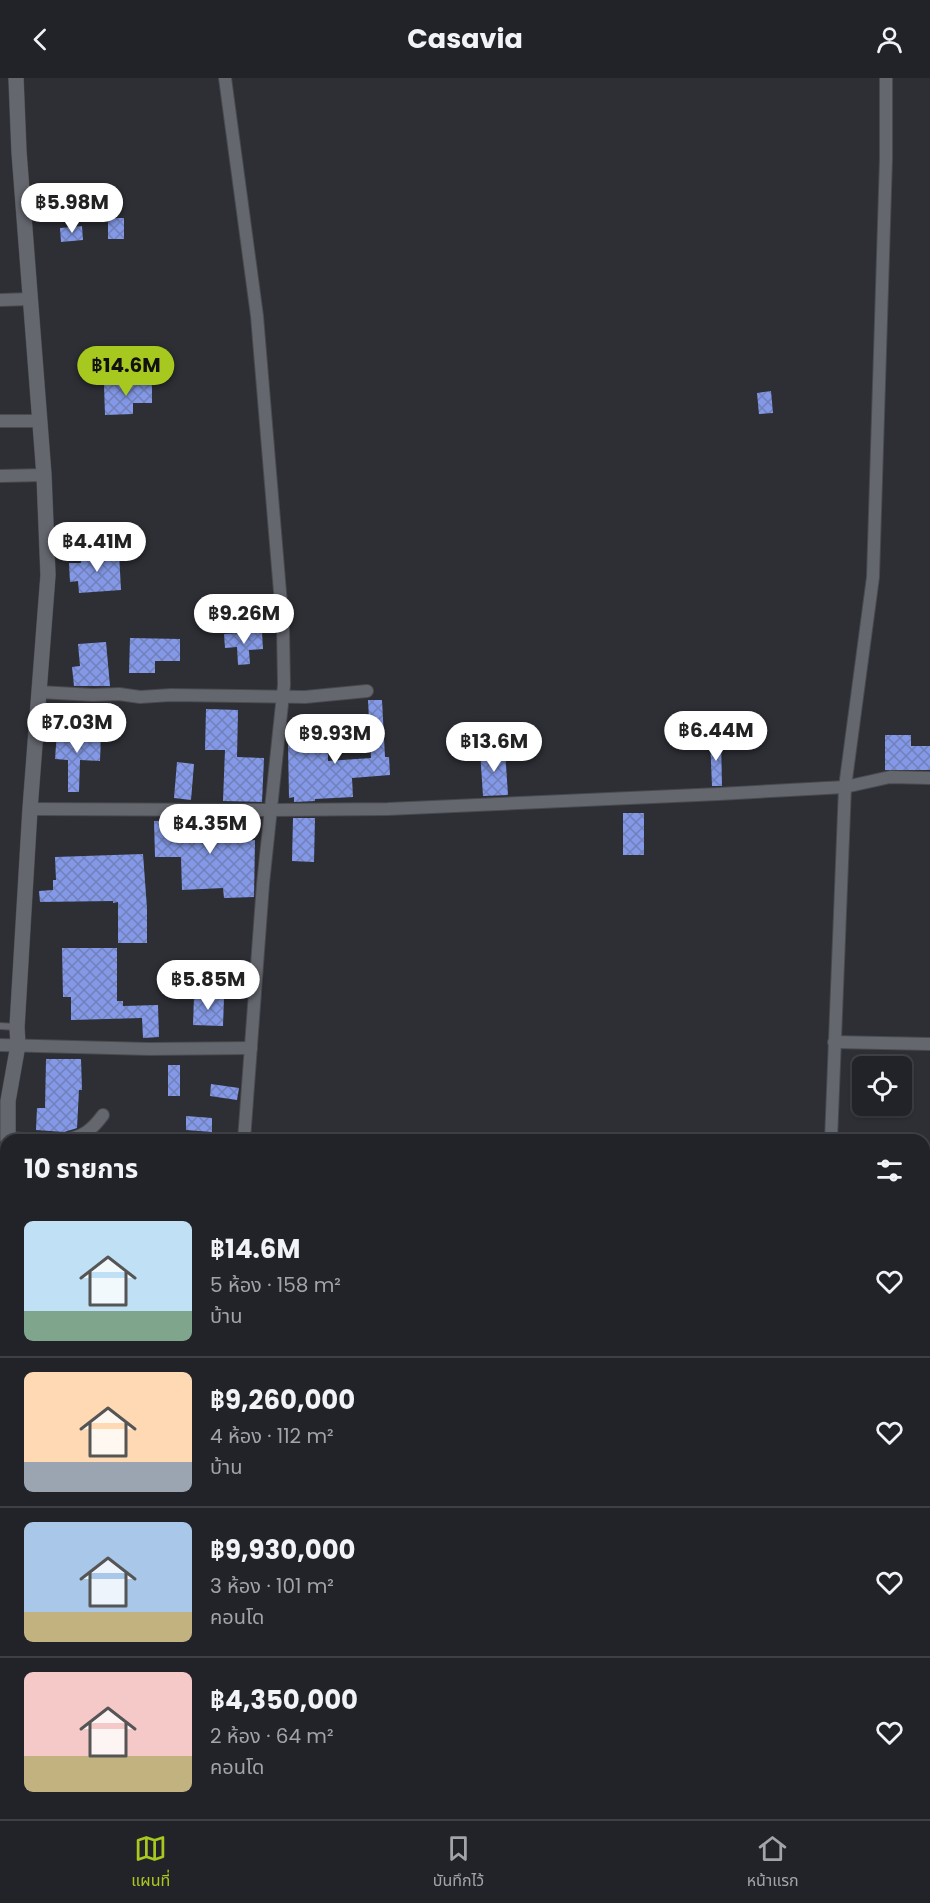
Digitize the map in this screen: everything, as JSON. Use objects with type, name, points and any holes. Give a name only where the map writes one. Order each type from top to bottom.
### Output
[{"type":"street","points":[[8,1134],[8,1101],[18,1045],[17,1027],[30,809],[48,575],[44,475],[16,78]]},
{"type":"street","points":[[225,78],[257,316],[283,628],[283,695],[263,884],[244,1134]]},
{"type":"street","points":[[831,1134],[845,787],[873,577],[886,159],[886,78]]},
{"type":"street","points":[[0,300],[30,299]]},
{"type":"street","points":[[0,421],[39,421]]},
{"type":"street","points":[[0,476],[44,475]]},
{"type":"street","points":[[39,692],[119,694],[140,697],[283,695],[305,697],[367,691]]},
{"type":"street","points":[[30,809],[400,808],[845,787],[890,777],[930,778]]},
{"type":"street","points":[[834,1042],[930,1044]]},
{"type":"street","points":[[0,1045],[149,1049],[251,1048]]},
{"type":"street","points":[[85,1134],[93,1129],[103,1115]]},
{"type":"lane","points":[[0,1026],[17,1027]]},
{"type":"building","points":[[108,218],[124,218],[124,239],[108,239]]},
{"type":"building","points":[[82,226],[83,240],[61,242],[60,228]]},
{"type":"building","points":[[152,382],[152,403],[133,403],[133,414],[105,415],[104,385]]},
{"type":"building","points":[[771,391],[773,413],[759,414],[757,393]]},
{"type":"building","points":[[119,553],[121,590],[79,593],[78,581],[70,582],[69,563],[81,563],[80,555]]},
{"type":"building","points":[[262,632],[263,649],[249,650],[250,664],[238,665],[237,647],[225,648],[224,634]]},
{"type":"building","points":[[130,638],[180,639],[180,661],[155,661],[155,673],[129,673]]},
{"type":"building","points":[[106,642],[110,686],[74,686],[72,667],[80,666],[78,644]]},
{"type":"building","points":[[368,700],[382,700],[385,757],[389,757],[390,775],[352,778],[353,797],[294,802],[294,797],[289,798],[288,742],[328,742],[328,761],[371,758]]},
{"type":"building","points":[[206,709],[238,710],[237,757],[264,758],[262,802],[223,801],[225,750],[205,750]]},
{"type":"building","points":[[57,732],[101,735],[100,761],[80,760],[79,792],[68,792],[68,760],[55,759]]},
{"type":"building","points":[[885,735],[911,735],[911,746],[930,746],[930,770],[885,770]]},
{"type":"building","points":[[710,738],[721,738],[722,786],[712,786]]},
{"type":"building","points":[[505,750],[508,795],[483,796],[480,751]]},
{"type":"building","points":[[177,762],[194,764],[191,800],[174,798]]},
{"type":"building","points":[[623,813],[644,813],[644,855],[623,855]]},
{"type":"building","points":[[293,818],[315,818],[314,862],[292,861]]},
{"type":"building","points":[[243,819],[244,841],[255,840],[254,897],[224,898],[223,888],[182,890],[181,857],[155,857],[154,821],[180,820],[181,827],[210,826],[210,821]]},
{"type":"building","points":[[143,854],[147,943],[118,943],[118,902],[40,902],[39,891],[53,890],[53,880],[56,880],[55,857]]},
{"type":"building","points":[[62,948],[117,948],[117,1001],[123,1001],[123,1006],[158,1005],[159,1037],[143,1038],[142,1018],[71,1020],[71,997],[63,997]]},
{"type":"building","points":[[194,996],[224,998],[223,1026],[193,1025]]},
{"type":"building","points":[[46,1059],[81,1059],[82,1090],[79,1090],[77,1128],[64,1132],[36,1130],[37,1108],[45,1108]]},
{"type":"building","points":[[168,1065],[180,1065],[180,1096],[168,1096]]},
{"type":"building","points":[[211,1084],[239,1088],[237,1100],[210,1096]]},
{"type":"building","points":[[186,1116],[212,1118],[212,1132],[186,1130]]}]
